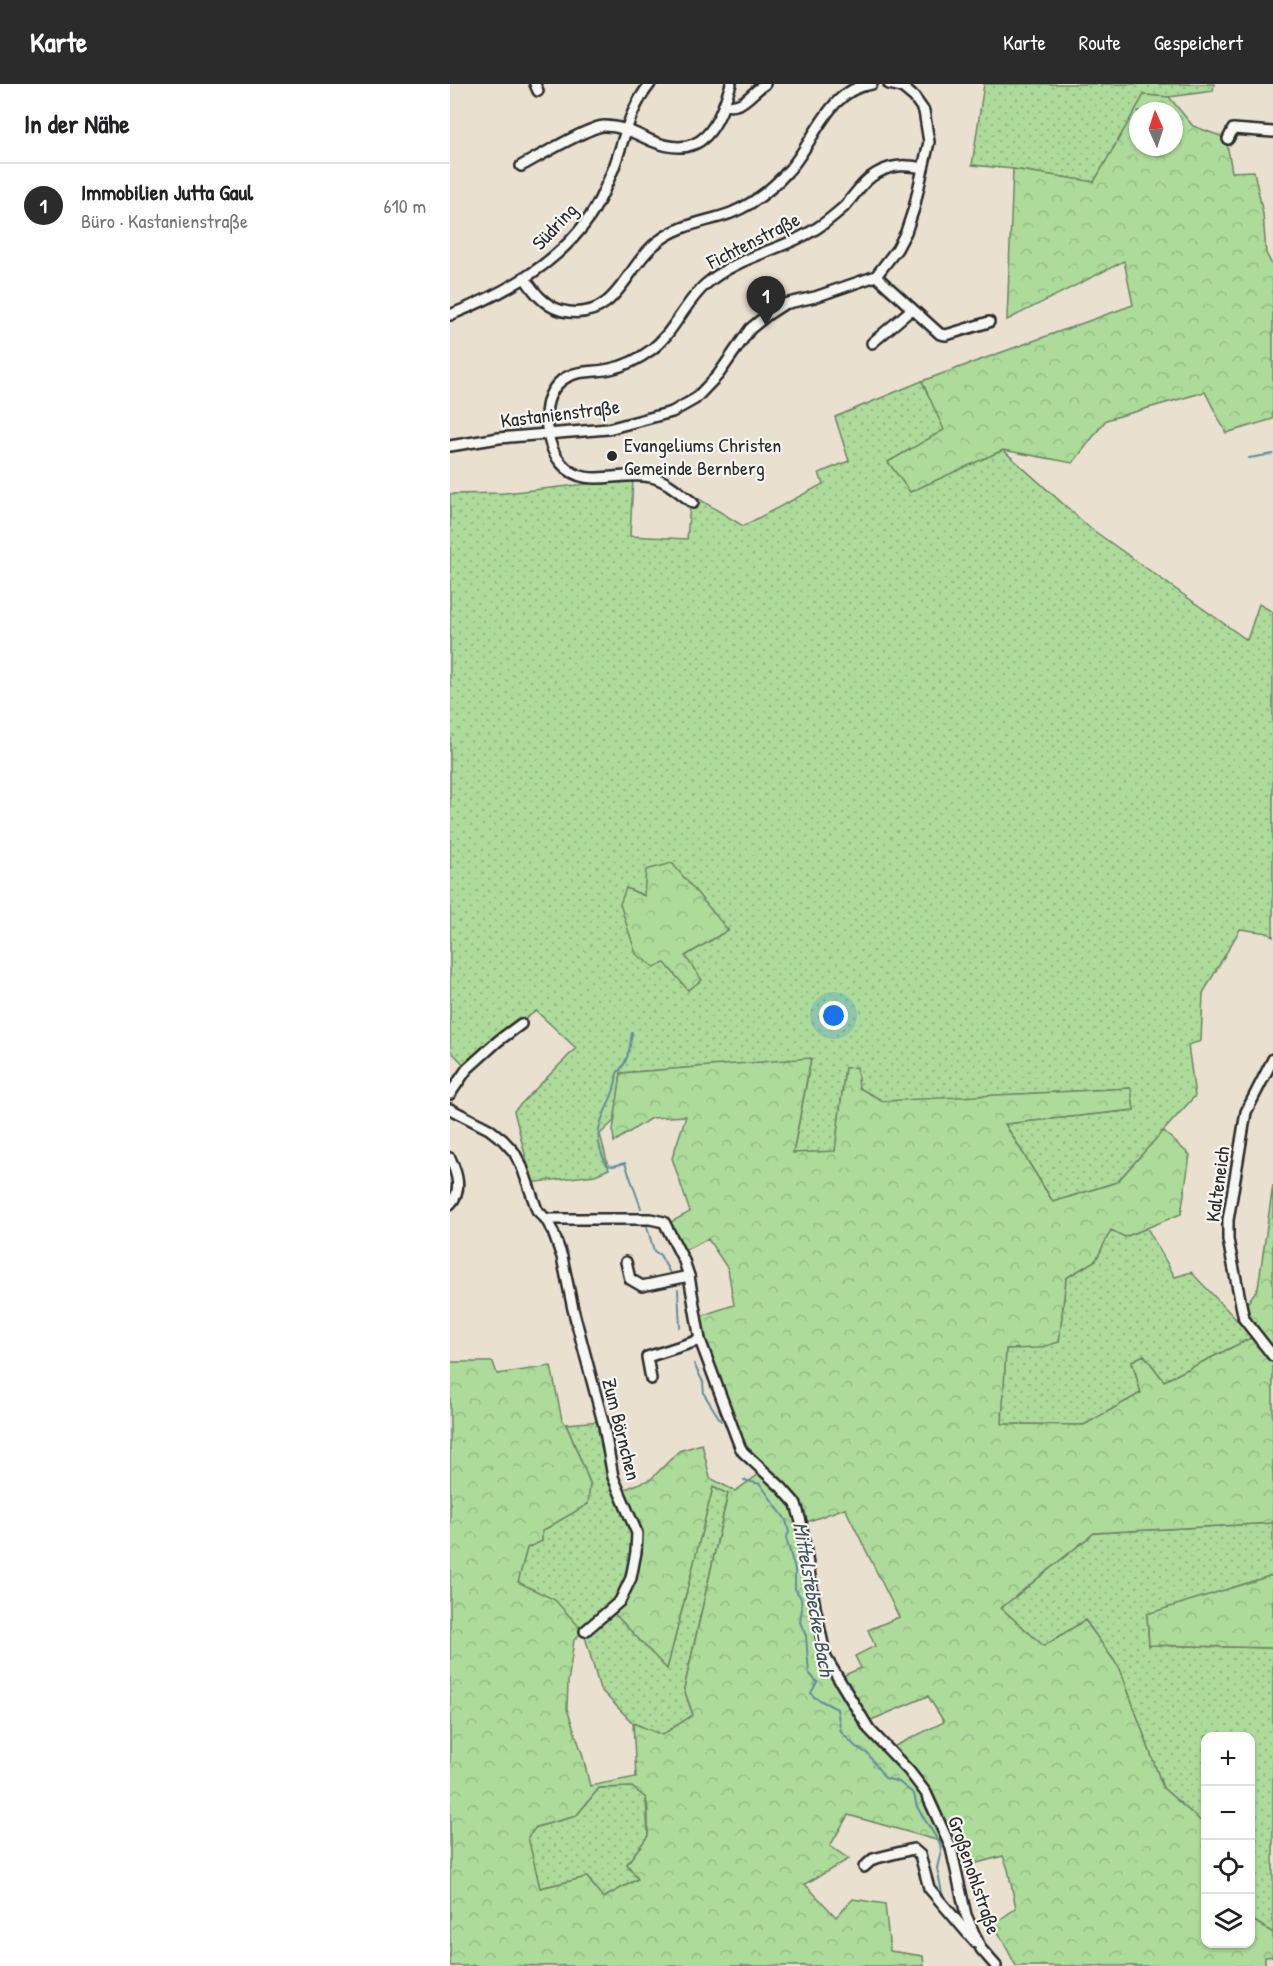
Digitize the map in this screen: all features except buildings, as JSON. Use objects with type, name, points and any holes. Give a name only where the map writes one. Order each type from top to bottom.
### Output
[{"type":"street","name":"Südring","points":[[450,315],[481,303],[524,278],[561,250],[581,230],[599,202],[614,166],[631,113],[650,84]]},
{"type":"street","points":[[521,166],[601,126],[626,128],[654,141],[670,146],[686,147],[700,141],[711,132],[731,84]]},
{"type":"street","points":[[724,105],[734,107],[742,104],[753,91],[765,84]]},
{"type":"street","points":[[524,278],[543,302],[559,311],[581,314],[599,308],[621,289],[642,257],[659,240],[682,227],[732,213],[749,205],[768,190],[790,169],[823,119],[836,104],[850,93],[873,84]]},
{"type":"street","points":[[889,84],[902,87],[914,97],[924,111],[929,142],[906,232],[897,249],[876,276],[940,334],[946,335],[989,322]]},
{"type":"street","points":[[1228,139],[1233,129],[1273,132]]},
{"type":"street","name":"Fichtenstraße","points":[[693,502],[661,480],[635,476],[596,479],[579,477],[567,470],[557,459],[548,434],[546,406],[551,392],[562,380],[577,372],[610,369],[642,356],[660,343],[693,296],[706,283],[722,272],[773,251],[820,225],[843,207],[862,185],[877,173],[894,165],[923,168]]},
{"type":"street","name":"Kastanienstraße","points":[[450,446],[500,438],[608,429],[672,412],[695,399],[718,375],[750,329],[783,304],[816,297],[876,276]]},
{"type":"street","points":[[872,343],[911,310]]},
{"type":"street","points":[[450,1094],[467,1069],[521,1024]]},
{"type":"street","name":"Kalteneich","points":[[1273,1059],[1246,1112],[1228,1220],[1228,1240],[1244,1319],[1273,1356]]},
{"type":"street","name":"Zum Börnchen","points":[[450,1108],[489,1129],[508,1146],[522,1167],[537,1210],[546,1219],[562,1257],[573,1309],[604,1426],[613,1477],[637,1533],[631,1578],[620,1601],[585,1631]]},
{"type":"street","points":[[450,1158],[457,1178],[458,1190],[456,1199],[450,1204]]},
{"type":"street","points":[[546,1219],[650,1219],[664,1222],[689,1276],[700,1340],[647,1357],[651,1379]]},
{"type":"street","points":[[626,1262],[630,1279],[642,1286],[689,1276]]},
{"type":"street","name":"Großenohlstraße","points":[[700,1340],[743,1452],[782,1487],[796,1503],[826,1658],[869,1729],[909,1771],[926,1793],[951,1848],[966,1915],[981,1949],[996,1966]]},
{"type":"street","points":[[864,1867],[873,1859],[913,1849],[920,1855],[929,1887],[961,1928],[981,1949]]},
{"type":"green space","points":[[984,84],[1214,84],[1213,91],[1169,97],[1144,95],[1140,102],[1129,102],[1129,121],[1094,182],[972,165]]},
{"type":"green space","points":[[1144,95],[1169,97],[1173,102],[1140,102]]},
{"type":"green space","points":[[1183,114],[1193,126],[1226,138],[1232,172],[1254,171],[1263,214],[1266,253],[1273,267],[1273,419],[1226,433],[1205,392],[1106,420],[1073,463],[1003,450],[910,492],[888,462],[944,430],[922,381],[1133,305],[1124,261],[1007,320],[1013,169],[1094,182],[1129,121],[1129,156],[1183,156]]},
{"type":"green space","points":[[922,381],[945,430],[888,462],[910,491],[1003,450],[1090,528],[1247,640],[1259,604],[1273,612],[1273,937],[1268,933],[1240,929],[1203,993],[1201,1041],[1188,1045],[1195,1096],[1117,1182],[1053,1202],[1005,1124],[1134,1110],[1130,1088],[883,1102],[859,1088],[845,1068],[835,1152],[793,1153],[811,1059],[621,1073],[615,1120],[600,1134],[609,1169],[595,1175],[529,1183],[527,1162],[514,1111],[576,1048],[536,1011],[466,1067],[450,1050],[450,494],[505,493],[633,479],[630,536],[687,539],[691,494],[743,526],[823,484],[819,473],[849,461],[835,417]],"holes":[[[626,888],[728,930],[685,956],[688,990],[665,962]]]},
{"type":"green space","points":[[672,863],[728,930],[685,956],[702,980],[688,990],[665,963],[654,967],[636,954],[620,904],[626,888],[644,896],[646,870]]},
{"type":"green space","points":[[811,1058],[793,1153],[835,1151],[845,1068],[857,1067],[859,1088],[883,1101],[1131,1088],[1134,1110],[1005,1124],[1053,1202],[1117,1182],[1163,1131],[1190,1155],[1181,1214],[1125,1237],[1111,1230],[1096,1260],[1066,1278],[1059,1342],[1039,1348],[1006,1349],[1002,1424],[1084,1425],[1141,1393],[1132,1361],[1144,1355],[1164,1381],[1253,1337],[1236,1319],[1258,1288],[1273,1185],[1273,1523],[1094,1533],[1001,1608],[1044,1646],[1085,1620],[1120,1669],[1163,1788],[1201,1821],[1201,1948],[1255,1948],[1255,1922],[1273,1933],[1273,1956],[1265,1957],[1265,1966],[1016,1966],[994,1924],[1016,1908],[1003,1856],[966,1866],[957,1846],[848,1815],[830,1846],[849,1859],[805,1884],[836,1917],[853,1899],[885,1904],[890,1951],[923,1956],[924,1966],[450,1966],[450,1360],[452,1362],[493,1362],[497,1374],[551,1366],[562,1420],[566,1424],[590,1483],[588,1504],[542,1531],[542,1541],[527,1548],[518,1582],[555,1600],[583,1631],[574,1640],[567,1709],[590,1786],[636,1777],[633,1723],[662,1735],[693,1715],[684,1689],[728,1494],[713,1487],[667,1669],[611,1610],[629,1581],[638,1533],[620,1491],[651,1479],[679,1451],[702,1444],[710,1478],[735,1491],[762,1472],[744,1451],[701,1339],[697,1317],[734,1305],[728,1269],[708,1239],[681,1252],[667,1224],[690,1212],[672,1158],[686,1116],[651,1118],[614,1142],[613,1131],[621,1073]],"holes":[[[845,1508],[899,1617],[868,1630],[875,1646],[855,1656],[861,1668],[840,1677],[828,1657],[804,1523]],[[928,1696],[944,1722],[891,1748],[873,1729],[869,1721]],[[632,1787],[646,1798],[648,1810],[648,1836],[627,1864],[638,1879],[603,1898],[587,1877],[540,1888],[528,1837],[536,1827],[576,1816],[599,1788]]]},
{"type":"green space","points":[[1147,1228],[1175,1277],[1191,1272],[1253,1337],[1164,1381],[1144,1355],[1132,1361],[1141,1393],[1084,1425],[1001,1424],[1006,1349],[1059,1342],[1066,1278],[1096,1260],[1111,1229],[1125,1237]]},
{"type":"green space","points":[[601,1421],[608,1459],[635,1533],[626,1580],[610,1608],[583,1631],[517,1583],[527,1548],[542,1541],[541,1531],[590,1483],[566,1424]]},
{"type":"green space","points":[[713,1487],[728,1493],[684,1689],[693,1715],[662,1736],[633,1723],[600,1689],[584,1633],[611,1610],[667,1668]]},
{"type":"green space","points":[[1273,1523],[1273,1575],[1147,1615],[1149,1645],[1273,1648],[1273,1933],[1255,1922],[1255,1732],[1201,1732],[1201,1821],[1163,1788],[1120,1669],[1085,1620],[1044,1647],[1001,1608],[1094,1533]]},
{"type":"green space","points":[[1273,1575],[1273,1648],[1149,1645],[1147,1614]]},
{"type":"green space","points":[[632,1787],[646,1798],[648,1836],[627,1864],[638,1879],[603,1898],[587,1877],[540,1888],[527,1837],[536,1827],[576,1816],[599,1788]]},
{"type":"waterway","points":[[1249,458],[1273,454]]},
{"type":"waterway","name":"Mittelstebecke-Bach","points":[[632,1033],[628,1054],[624,1065],[617,1073],[615,1086],[599,1128],[598,1139],[607,1165],[625,1163],[641,1208]]},
{"type":"waterway","name":"Mittelstebecke-Bach","points":[[647,1227],[654,1251],[660,1255],[670,1273]]},
{"type":"waterway","name":"Mittelstebecke-Bach","points":[[678,1290],[680,1327]]},
{"type":"waterway","name":"Mittelstebecke-Bach","points":[[694,1364],[703,1382],[704,1394],[721,1421]]},
{"type":"waterway","name":"Mittelstebecke-Bach","points":[[744,1480],[760,1484],[786,1520],[789,1532],[786,1538],[795,1570],[795,1589],[801,1598],[800,1622],[806,1636],[809,1673],[817,1682],[811,1693],[814,1697],[837,1709],[841,1732],[856,1747],[868,1754],[885,1778],[899,1782],[914,1794],[917,1807],[940,1844],[941,1851],[937,1868],[943,1898]]},
{"type":"place","name":"Immobilien Jutta Gaul","points":[[766,326]]},
{"type":"place","name":"Evangeliums Christen Gemeinde Bernberg","points":[[612,456]]}]
